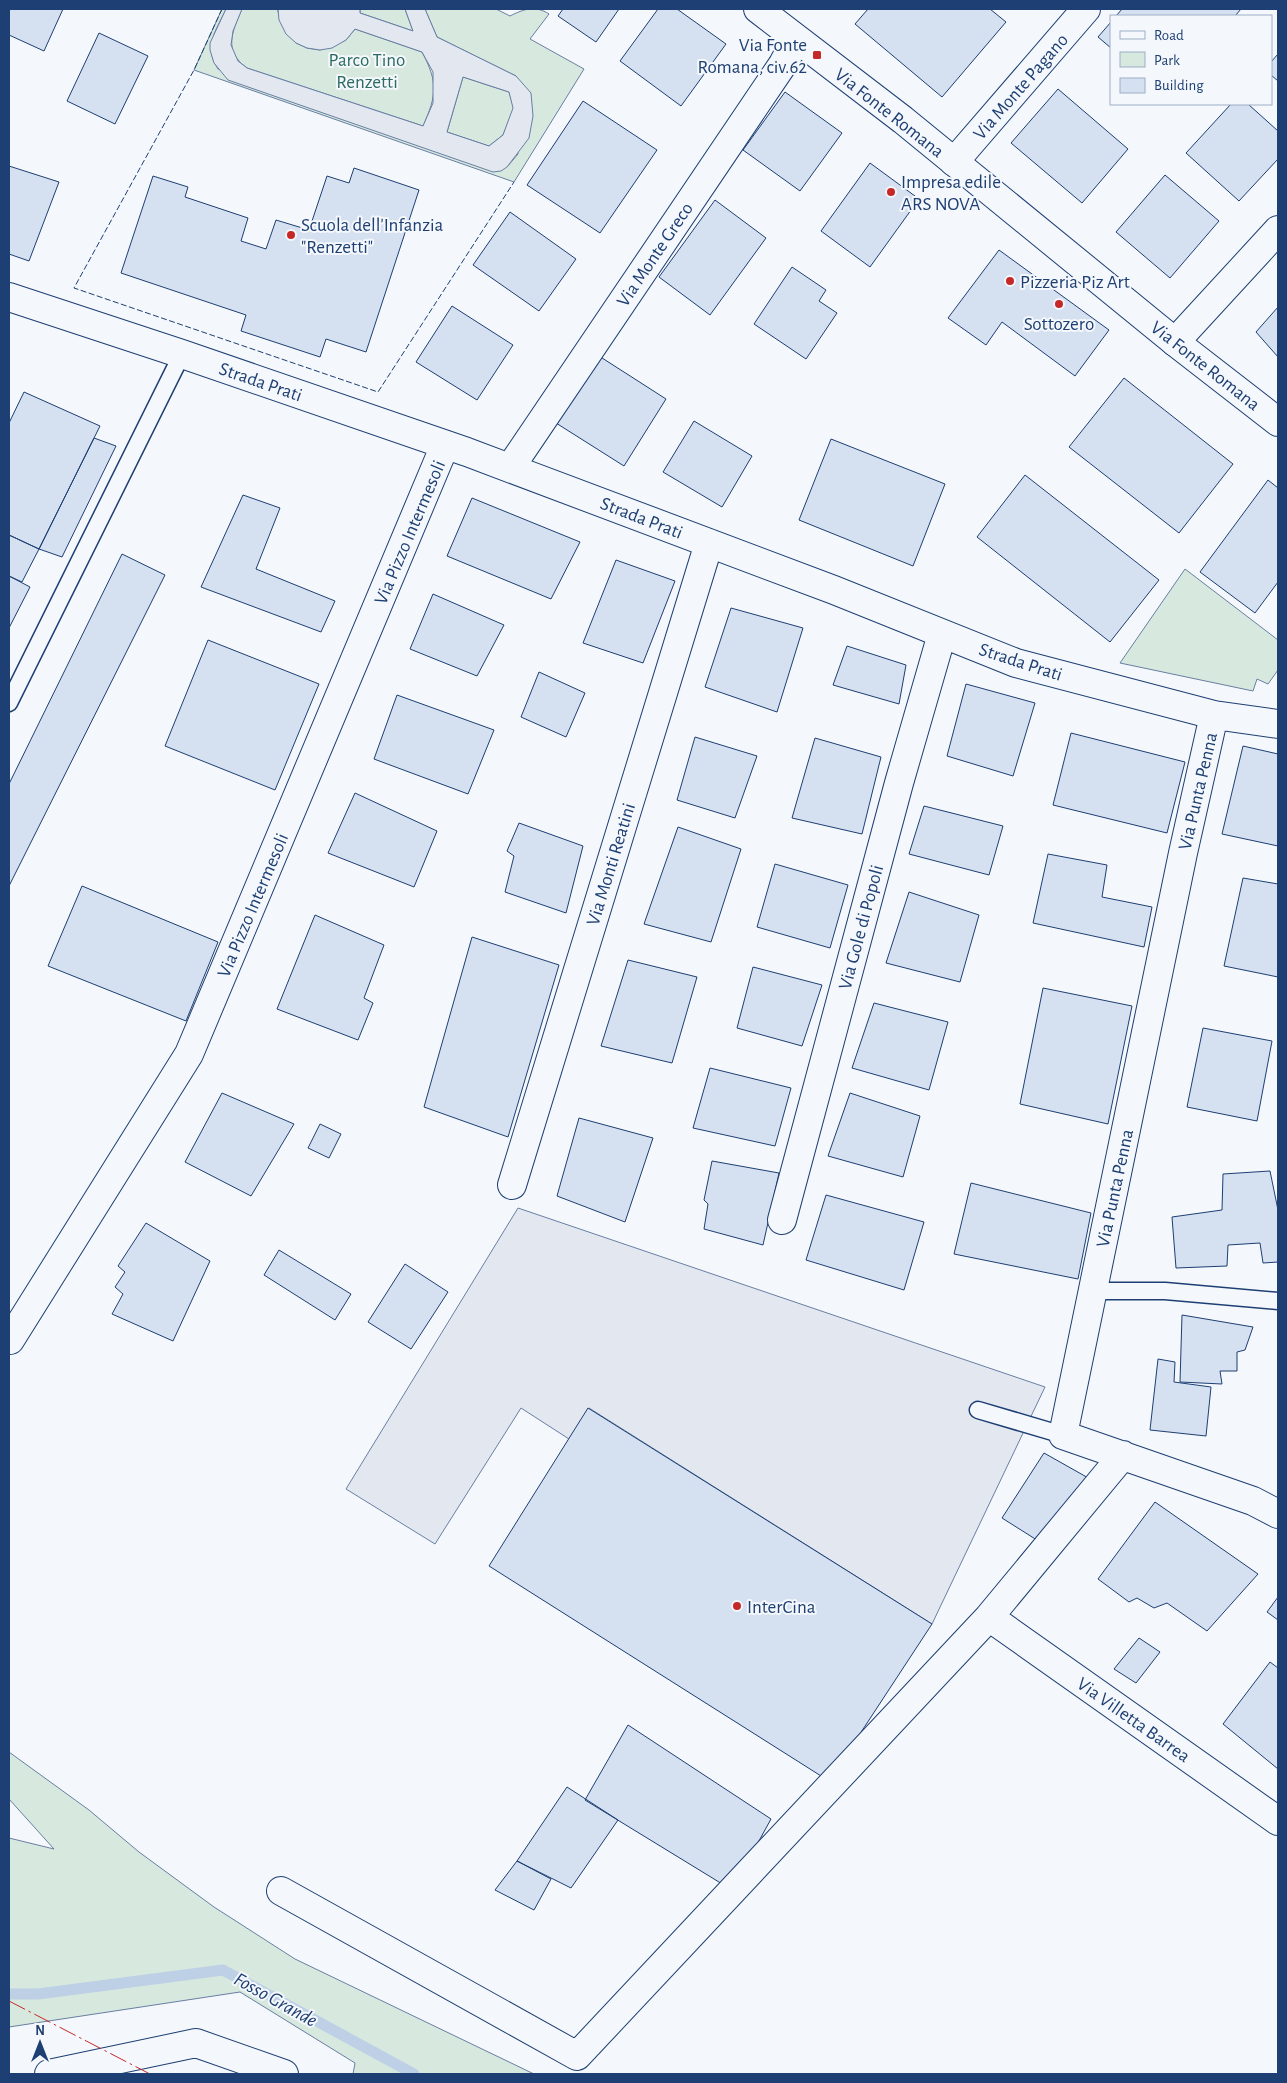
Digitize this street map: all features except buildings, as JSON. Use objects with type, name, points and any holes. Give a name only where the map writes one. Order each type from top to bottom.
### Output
[{"type":"street","name":"Via Fonte Romana","points":[[758,9],[796,40],[870,94],[1175,342],[1278,422]]},
{"type":"street","name":"Via Monte Pagano","points":[[954,162],[1086,9]]},
{"type":"street","name":"Via Monte Greco","points":[[510,468],[783,64],[796,40]]},
{"type":"street","points":[[1175,342],[1278,230]]},
{"type":"street","name":"Strada Prati","points":[[9,297],[182,354],[510,468],[1016,662],[1214,716],[1278,724]]},
{"type":"street","name":"Via Pizzo Intermesoli","points":[[10,1340],[189,1054],[445,445]]},
{"type":"street","name":"Via Monti Reatini","points":[[512,1185],[709,543]]},
{"type":"street","name":"Via Gole di Popoli","points":[[782,1220],[898,784],[942,634]]},
{"type":"street","name":"Via Punta Penna","points":[[1063,1435],[1183,853],[1214,716]]},
{"type":"street","points":[[1063,1435],[1123,1454],[1253,1501],[1278,1514]]},
{"type":"street","points":[[281,1892],[577,2056],[989,1617],[1123,1454]]},
{"type":"street","name":"Via Villetta Barrea","points":[[989,1617],[1278,1821]]},
{"type":"street","points":[[49,2074],[196,2042],[284,2074]]},
{"type":"lane","points":[[9,702],[182,354]]},
{"type":"lane","points":[[1093,1291],[1166,1291],[1278,1301]]},
{"type":"lane","points":[[978,1410],[1063,1435]]},
{"type":"green space","name":"Parco Tino Renzetti","points":[[222,9],[226,9],[215,32],[211,46],[218,69],[507,167],[518,154],[516,76],[437,37],[425,9],[496,9],[510,16],[530,9],[544,11],[549,14],[530,39],[584,69],[514,182],[194,70]]},
{"type":"green space","name":"Parco Tino Renzetti","points":[[242,9],[278,9],[296,43],[307,48],[320,50],[346,40],[355,29],[422,52],[431,72],[434,89],[431,106],[423,126],[247,68],[239,62],[232,48],[233,33]]},
{"type":"green space","name":"Parco Tino Renzetti","points":[[360,9],[405,9],[413,31],[360,13]]},
{"type":"green space","name":"Parco Tino Renzetti","points":[[463,77],[509,92],[514,108],[503,135],[489,146],[447,132]]},
{"type":"green space","points":[[1185,569],[1278,640],[1278,670],[1268,684],[1257,679],[1253,691],[1120,663]]},
{"type":"green space","points":[[9,1752],[89,1810],[139,1852],[214,1907],[295,1959],[534,2074],[353,2074],[355,2063],[240,1992],[9,2027],[9,1838],[54,1849],[9,1799]]},
{"type":"shaded area","points":[[226,9],[242,9],[233,31],[231,45],[238,61],[247,68],[423,126],[433,103],[433,72],[422,52],[355,29],[346,40],[332,48],[320,50],[307,48],[296,43],[286,34],[279,20],[278,9],[360,9],[360,13],[413,31],[405,9],[425,9],[437,37],[516,76],[531,93],[533,116],[529,138],[507,167],[501,171],[493,172],[228,80],[214,63],[210,43]],"holes":[[[463,77],[509,92],[513,108],[503,135],[489,146],[447,132]]]},
{"type":"shaded area","points":[[518,1208],[1045,1387],[932,1624],[589,1408],[569,1439],[521,1408],[435,1544],[346,1489]]},
{"type":"waterway","name":"Fosso Grande","points":[[9,1994],[38,1994],[223,1970],[414,2074]]},
{"type":"fence","points":[[222,9],[194,70],[74,288],[378,392],[514,182]]},
{"type":"power","points":[[9,2001],[150,2074]]},
{"type":"place","name":"Via Fonte Romana, civ.62","points":[[817,55]]},
{"type":"place","name":"Impresa edile ARS NOVA","points":[[891,192]]},
{"type":"place","name":"Scuola dell'Infanzia \"Renzetti\"","points":[[291,235]]},
{"type":"place","name":"Pizzeria Piz Art","points":[[1010,281]]},
{"type":"place","name":"Sottozero","points":[[1059,304]]},
{"type":"place","name":"InterCina","points":[[737,1606]]}]
